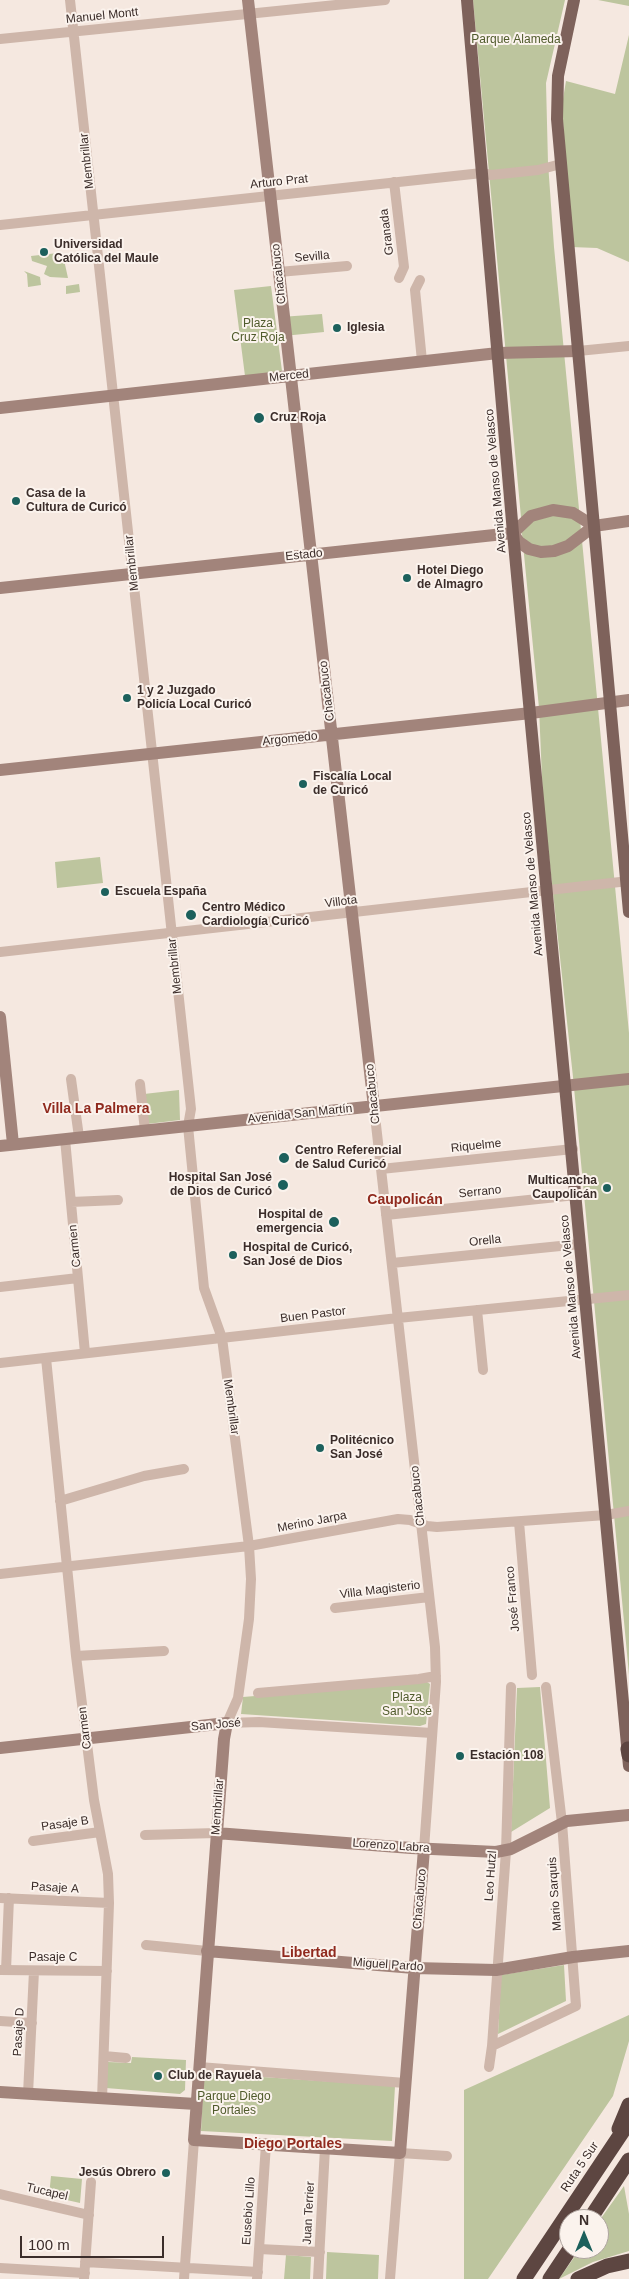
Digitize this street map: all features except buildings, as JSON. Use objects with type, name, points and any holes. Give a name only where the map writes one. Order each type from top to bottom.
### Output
[{"type":"highway","points":[[611,2148],[629,2105]]},
{"type":"highway","name":"Ruta 5 Sur","points":[[524,2279],[629,2122]]},
{"type":"highway","points":[[597,2209],[629,2160]]},
{"type":"highway","points":[[550,2279],[563,2259]]},
{"type":"highway","points":[[578,2279],[607,2266],[629,2261]]},
{"type":"main road","name":"Avenida Manso de Velasco","points":[[467,0],[513,533],[573,1148],[580,1244],[629,1766]]},
{"type":"main road","points":[[574,0],[558,76],[557,113],[628,881],[629,912]]},
{"type":"street","name":"Membrillar","points":[[70,0],[191,1115],[188,1126],[204,1288],[222,1338],[249,1546],[251,1580],[249,1619],[238,1698],[227,1723],[224,1738],[184,2279]]},
{"type":"street","name":"Chacabuco","points":[[248,0],[392,1263],[429,1596],[436,1676],[390,2279]]},
{"type":"street","name":"Manuel Montt","points":[[0,39],[385,0]]},
{"type":"street","name":"Arturo Prat","points":[[0,225],[482,173],[491,175],[538,170],[561,164]]},
{"type":"street","name":"Granada","points":[[394,182],[404,267],[399,278]]},
{"type":"street","name":"Sevilla","points":[[279,272],[347,266]]},
{"type":"street","points":[[420,280],[415,290],[422,361]]},
{"type":"street","points":[[578,351],[629,346]]},
{"type":"street","name":"Merced","points":[[0,408],[498,352],[578,351]]},
{"type":"street","points":[[594,526],[573,513],[553,510],[531,516],[513,533],[519,542],[529,549],[554,551],[568,546],[594,526],[629,521]]},
{"type":"street","name":"Estado","points":[[0,588],[513,533]]},
{"type":"street","name":"Argomedo","points":[[0,770],[531,713],[629,700]]},
{"type":"street","name":"Villota","points":[[0,952],[628,881]]},
{"type":"street","points":[[0,1017],[13,1144]]},
{"type":"street","points":[[71,1079],[79,1137]]},
{"type":"street","name":"Avenida San Martín","points":[[0,1146],[629,1079]]},
{"type":"street","points":[[140,1084],[145,1131]]},
{"type":"street","name":"Carmen","points":[[65,1139],[85,1353]]},
{"type":"street","name":"Riquelme","points":[[381,1169],[573,1148]]},
{"type":"street","name":"Serrano","points":[[386,1214],[576,1195]]},
{"type":"street","points":[[71,1202],[118,1200]]},
{"type":"street","name":"Orella","points":[[392,1263],[580,1244]]},
{"type":"street","points":[[0,1286],[78,1278]]},
{"type":"street","name":"Buen Pastor","points":[[0,1363],[398,1318],[629,1295]]},
{"type":"street","points":[[477,1310],[483,1370]]},
{"type":"street","name":"Carmen","points":[[46,1358],[76,1656],[86,1738],[106,1860],[109,1903],[102,2098]]},
{"type":"street","points":[[60,1501],[144,1476],[184,1470]]},
{"type":"street","name":"Merino Jarpa","points":[[0,1574],[249,1546],[398,1519],[437,1527],[606,1515],[629,1511]]},
{"type":"street","name":"José Franco","points":[[519,1522],[532,1675]]},
{"type":"street","name":"Villa Magisterio","points":[[335,1608],[429,1596]]},
{"type":"street","points":[[76,1656],[164,1650]]},
{"type":"street","points":[[258,1693],[436,1676]]},
{"type":"street","name":"Leo Hutzl","points":[[489,2067],[506,1851],[511,1687]]},
{"type":"street","name":"Mario Sarquis","points":[[492,2046],[576,2006],[562,1823],[546,1687]]},
{"type":"street","name":"San José","points":[[0,1748],[227,1723],[259,1722],[432,1733]]},
{"type":"street","name":"Lorenzo Labra","points":[[145,1835],[216,1833],[424,1849],[506,1851],[562,1823],[629,1815]]},
{"type":"street","name":"Pasaje B","points":[[33,1841],[100,1832]]},
{"type":"street","points":[[3,1970],[5,1898]]},
{"type":"street","name":"Pasaje A","points":[[5,1898],[109,1903]]},
{"type":"street","name":"Miguel Pardo","points":[[146,1945],[414,1968],[496,1970],[573,1957],[629,1951]]},
{"type":"street","name":"Pasaje C","points":[[3,1970],[107,1971]]},
{"type":"street","name":"Pasaje D","points":[[28,2094],[34,1971]]},
{"type":"street","points":[[0,2021],[32,2023]]},
{"type":"street","points":[[104,2056],[126,2058]]},
{"type":"street","points":[[199,2067],[405,2083]]},
{"type":"street","points":[[0,2092],[196,2104]]},
{"type":"street","points":[[194,2140],[447,2156]]},
{"type":"street","name":"Eusebio Lillo","points":[[258,2275],[266,2144]]},
{"type":"street","name":"Juan Terrier","points":[[318,2279],[325,2148]]},
{"type":"street","points":[[85,2272],[91,2182]]},
{"type":"street","name":"Tucapel","points":[[0,2194],[89,2214]]},
{"type":"street","points":[[259,2249],[320,2252]]},
{"type":"street","points":[[0,2268],[18,2274],[184,2268],[258,2275]]},
{"type":"green space","name":"Parque Alameda","points":[[473,0],[565,0],[546,83],[548,163],[554,247],[629,1033],[629,1675],[573,1077],[543,801],[539,708],[522,534],[520,531],[522,528]]},
{"type":"green space","points":[[598,0],[629,0],[629,6]]},
{"type":"green space","points":[[629,35],[629,262],[597,248],[571,247],[562,105],[566,81],[615,94]]},
{"type":"green space","points":[[58,253],[59,260],[64,260],[68,278],[50,277],[44,274],[47,266],[32,261],[31,256]]},
{"type":"green space","points":[[24,271],[40,277],[41,285],[28,287],[27,274]]},
{"type":"green space","points":[[79,284],[80,292],[66,294],[66,286]]},
{"type":"green space","name":"Plaza Cruz Roja","points":[[271,286],[282,371],[245,376],[234,290]]},
{"type":"green space","points":[[322,314],[324,332],[283,336],[281,317]]},
{"type":"green space","points":[[100,857],[103,883],[57,888],[55,862]]},
{"type":"green space","points":[[179,1090],[180,1120],[147,1124],[144,1094]]},
{"type":"green space","name":"Plaza San José","points":[[427,1682],[430,1684],[426,1724],[420,1726],[241,1714],[243,1697]]},
{"type":"green space","points":[[540,1687],[550,1808],[511,1832],[517,1688]]},
{"type":"green space","points":[[564,1965],[566,2001],[498,2034],[501,1975]]},
{"type":"green space","points":[[629,2015],[629,2041],[613,2096],[488,2279],[464,2279],[464,2090]]},
{"type":"green space","name":"Club de Rayuela","points":[[132,2057],[186,2060],[185,2090],[180,2094],[106,2088],[108,2062],[131,2063]]},
{"type":"green space","name":"Parque Diego Portales","points":[[204,2073],[395,2086],[392,2141],[201,2131]]},
{"type":"green space","points":[[51,2176],[82,2179],[80,2203],[49,2196]]},
{"type":"green space","points":[[624,2186],[629,2214],[629,2251],[609,2257],[609,2209]]},
{"type":"green space","points":[[327,2252],[379,2255],[378,2279],[326,2279]]},
{"type":"green space","points":[[286,2255],[311,2257],[310,2279],[284,2279]]},
{"type":"green space","points":[[573,2259],[603,2259],[593,2262],[559,2279]]},
{"type":"place","name":"Universidad Católica del Maule","points":[[44,252]]},
{"type":"place","name":"Iglesia","points":[[337,328]]},
{"type":"place","name":"Cruz Roja","points":[[259,418]]},
{"type":"place","name":"Casa de la Cultura de Curicó","points":[[16,501]]},
{"type":"place","name":"Hotel Diego de Almagro","points":[[407,578]]},
{"type":"place","name":"1 y 2 Juzgado Policía Local Curicó","points":[[127,698]]},
{"type":"place","name":"Fiscalía Local de Curicó","points":[[303,784]]},
{"type":"place","name":"Escuela España","points":[[105,892]]},
{"type":"place","name":"Centro Médico Cardiología Curicó","points":[[191,915]]},
{"type":"place","name":"Centro Referencial de Salud Curicó","points":[[284,1158]]},
{"type":"place","name":"Hospital San José de Dios de Curicó","points":[[283,1185]]},
{"type":"place","name":"Multicancha Caupolicán","points":[[607,1188]]},
{"type":"place","name":"Hospital de emergencia","points":[[334,1222]]},
{"type":"place","name":"Hospital de Curicó, San José de Dios","points":[[233,1255]]},
{"type":"place","name":"Politécnico San José","points":[[320,1448]]},
{"type":"place","name":"Estación 108","points":[[460,1756]]},
{"type":"place","name":"Club de Rayuela","points":[[158,2076]]},
{"type":"place","name":"Jesús Obrero","points":[[166,2173]]},
{"type":"district","name":"Villa La Palmera","points":[[96,1109]]},
{"type":"district","name":"Caupolicán","points":[[405,1200]]},
{"type":"district","name":"Libertad","points":[[309,1953]]},
{"type":"district","name":"Diego Portales","points":[[293,2144]]}]
